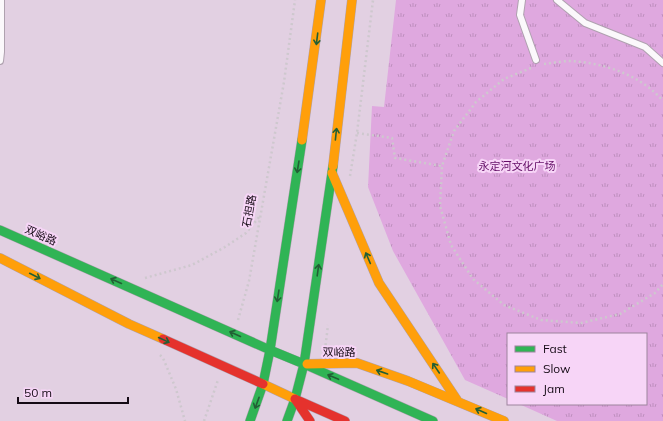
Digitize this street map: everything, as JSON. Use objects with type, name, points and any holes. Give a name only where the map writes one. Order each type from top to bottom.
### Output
[{"type":"main road","points":[[250,421],[263,384],[270,350],[322,0]]},
{"type":"main road","points":[[287,421],[295,399],[304,364],[332,173],[352,0]]},
{"type":"main road","points":[[332,173],[379,283],[458,400]]},
{"type":"main road","name":"双峪路","points":[[0,230],[433,421]]},
{"type":"main road","points":[[0,258],[129,324],[345,421]]},
{"type":"main road","name":"双峪路","points":[[304,364],[357,363],[458,400],[504,421]]},
{"type":"main road","points":[[295,399],[310,421]]},
{"type":"lane","points":[[0,61],[1,0]]},
{"type":"lane","points":[[522,0],[520,15],[538,63]]},
{"type":"lane","points":[[557,0],[585,23],[645,47],[663,63]]},
{"type":"path","name":"石担路","points":[[234,333],[250,281],[284,82],[296,0]]},
{"type":"path","points":[[538,63],[570,61],[602,65],[632,76],[658,95],[663,101]]},
{"type":"path","points":[[532,68],[504,79],[476,102],[454,131],[442,166],[440,206],[451,245],[473,279],[504,305],[541,320],[581,323],[620,314],[655,293],[663,284]]},
{"type":"path","points":[[356,133],[392,138],[395,158],[442,166]]},
{"type":"path","points":[[144,278],[192,265],[225,247],[246,233],[260,216]]},
{"type":"path","points":[[158,353],[163,358],[176,389],[185,421]]},
{"type":"path","points":[[204,421],[223,366]]},
{"type":"green space","name":"永定河文化广场","points":[[396,0],[663,0],[663,421],[557,421],[521,405],[647,405],[647,333],[507,333],[507,399],[465,380],[393,251],[368,187],[372,106],[384,107]]},
{"type":"traffic: fast","points":[[250,421],[263,384],[270,350],[302,140]]},
{"type":"traffic: fast","points":[[287,421],[295,399],[304,364],[333,166]]},
{"type":"traffic: fast","points":[[0,230],[270,350]]},
{"type":"traffic: fast","points":[[270,350],[304,364]]},
{"type":"traffic: fast","points":[[304,364],[433,421]]},
{"type":"traffic: slow","points":[[302,140],[321,0]]},
{"type":"traffic: slow","points":[[333,166],[352,0]]},
{"type":"traffic: slow","points":[[332,173],[379,283],[457,400]]},
{"type":"traffic: slow","points":[[0,258],[129,324],[163,339]]},
{"type":"traffic: slow","points":[[307,364],[357,363],[408,381],[504,421]]},
{"type":"traffic: slow","points":[[263,384],[295,399]]},
{"type":"traffic: jam","points":[[163,339],[263,384]]},
{"type":"traffic: jam","points":[[295,399],[310,421]]},
{"type":"traffic: jam","points":[[295,399],[345,421]]}]
